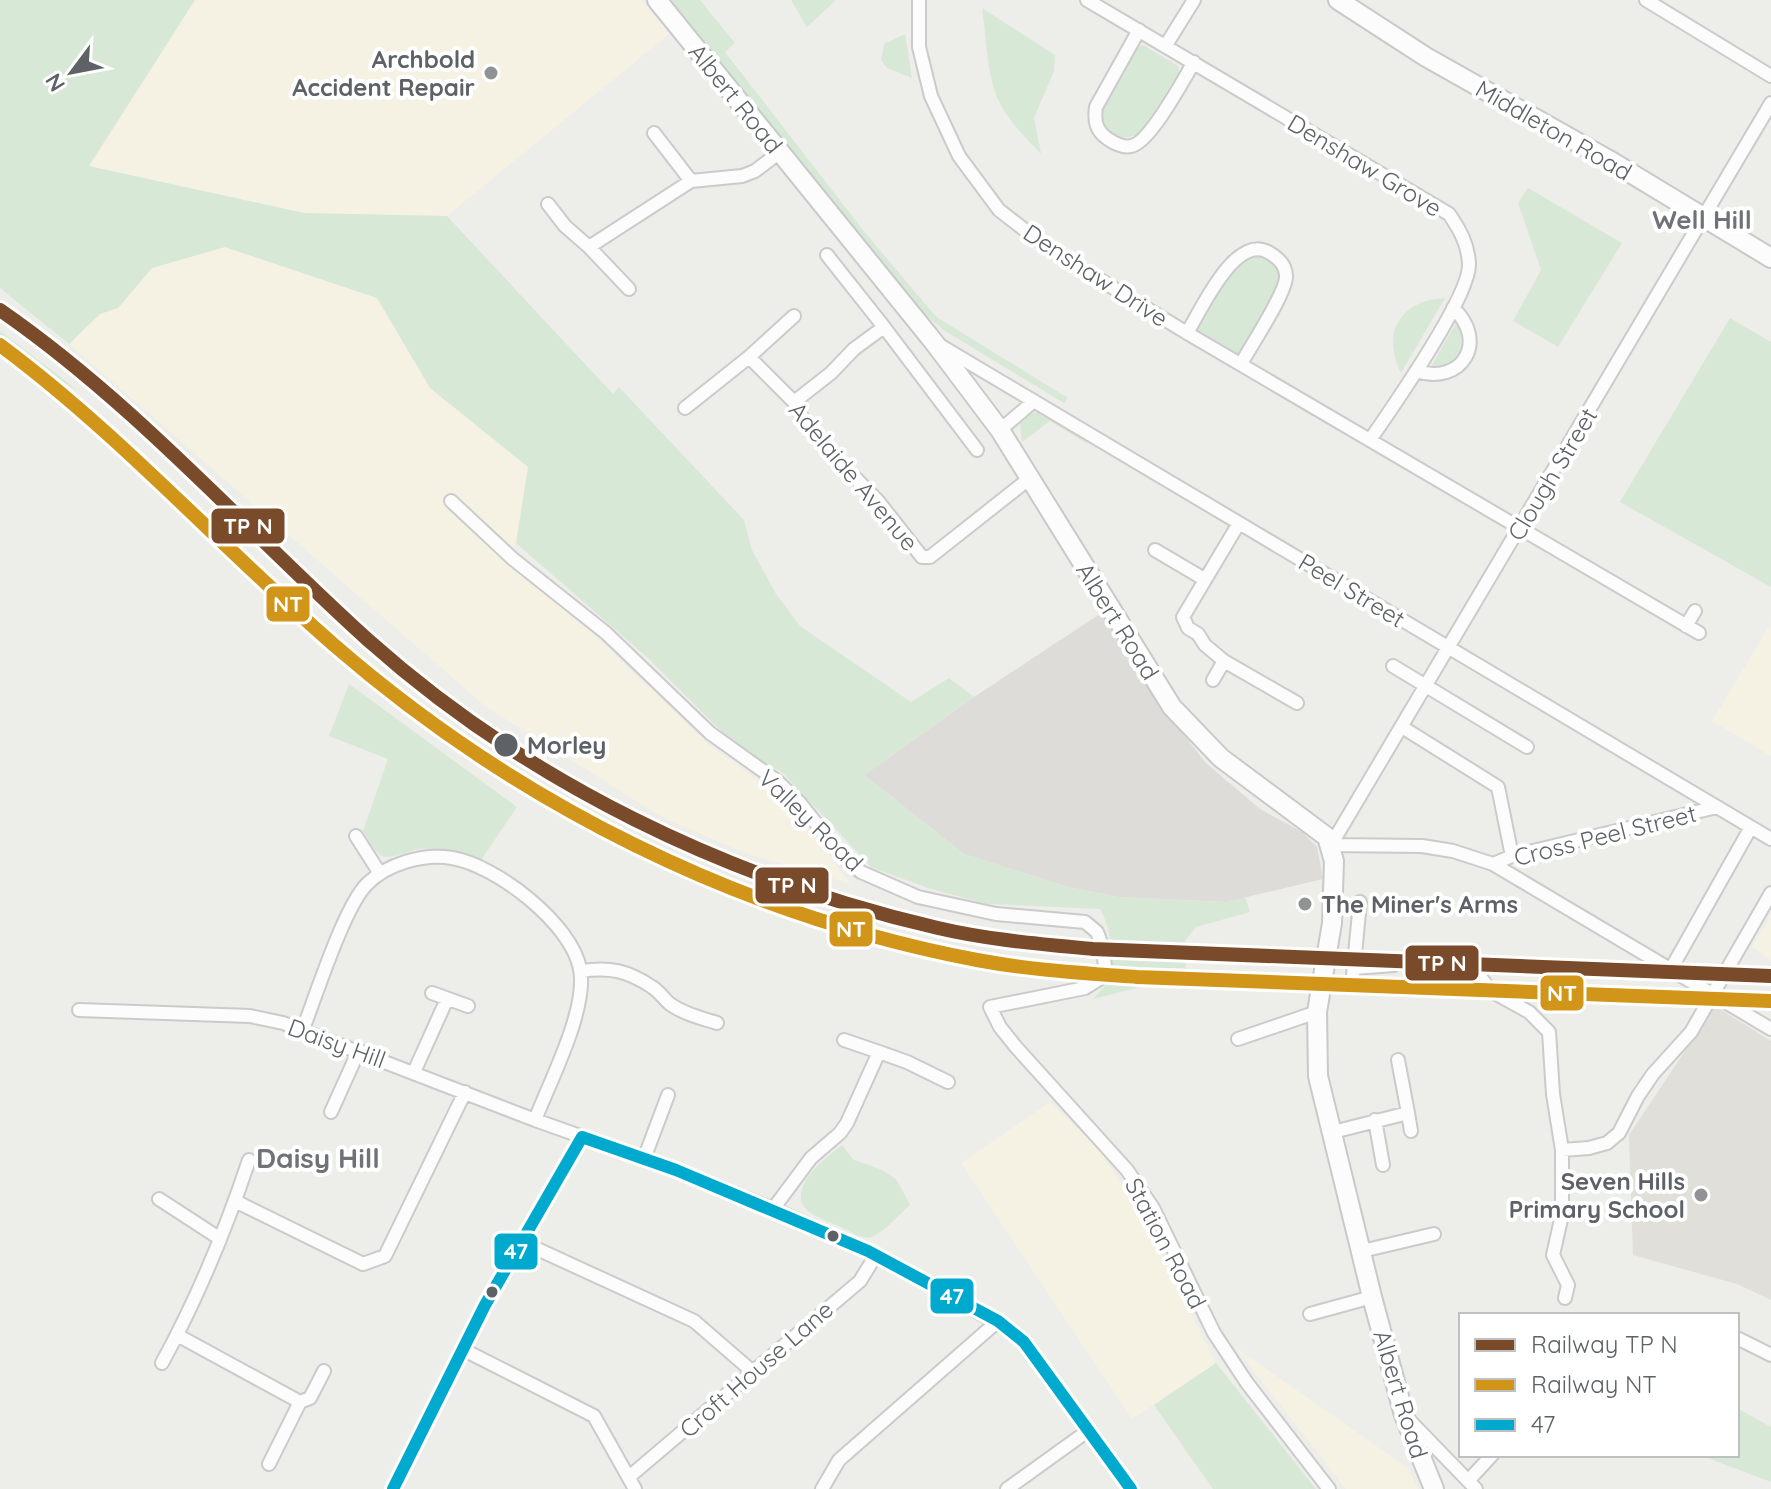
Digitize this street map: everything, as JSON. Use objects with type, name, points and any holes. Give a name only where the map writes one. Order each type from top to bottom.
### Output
[{"type":"street","name":"Albert Road","points":[[657,0],[933,341],[1000,430],[1172,707],[1221,758],[1316,827],[1331,845],[1334,861],[1332,923],[1317,1012],[1318,1076],[1404,1415],[1434,1489]]},
{"type":"street","name":"Denshaw Drive","points":[[919,0],[919,47],[931,96],[959,156],[999,210],[1048,248],[1187,333],[1699,633]]},
{"type":"street","name":"Denshaw Grove","points":[[1087,0],[1449,214],[1464,237],[1469,267],[1461,295],[1370,440]]},
{"type":"street","points":[[1166,45],[1194,0]]},
{"type":"street","name":"Middleton Road","points":[[1338,0],[1439,65],[1609,160],[1771,258]]},
{"type":"street","points":[[1646,0],[1771,76]]},
{"type":"street","points":[[1139,30],[1096,107],[1094,118],[1100,133],[1116,144],[1132,146],[1146,138],[1194,62]]},
{"type":"street","name":"Clough Street","points":[[1331,845],[1771,103]]},
{"type":"street","points":[[654,133],[691,181]]},
{"type":"street","points":[[589,247],[691,181],[742,176],[755,171],[780,152]]},
{"type":"street","points":[[548,204],[565,226],[629,289]]},
{"type":"street","name":"Denshaw Drive","points":[[1187,333],[1230,264],[1245,251],[1263,249],[1279,258],[1287,275],[1283,291],[1241,364]]},
{"type":"street","points":[[827,255],[977,450]]},
{"type":"street","points":[[1416,371],[1430,376],[1443,375],[1463,362],[1469,350],[1468,326],[1453,308]]},
{"type":"street","points":[[685,408],[794,316]]},
{"type":"street","points":[[794,402],[884,327]]},
{"type":"street","name":"Peel Street","points":[[933,341],[1771,839]]},
{"type":"street","name":"Adelaide Avenue","points":[[749,357],[794,402],[819,440],[878,501],[922,557],[930,557],[1030,478]]},
{"type":"street","points":[[1000,430],[1034,401]]},
{"type":"street","name":"Valley Road","points":[[451,501],[513,559],[606,633],[710,733],[777,781],[800,803],[843,857],[861,872],[918,897],[996,914],[1085,922],[1097,932],[1105,967],[1101,978],[1085,988],[990,1007]]},
{"type":"street","points":[[1239,523],[1183,617],[1188,628],[1224,661],[1297,703]]},
{"type":"street","points":[[1155,550],[1204,579]]},
{"type":"street","points":[[1686,626],[1695,611]]},
{"type":"street","points":[[1213,680],[1224,661]]},
{"type":"street","points":[[1393,666],[1527,747]]},
{"type":"street","points":[[1402,727],[1498,787],[1512,856]]},
{"type":"street","name":"Cross Peel Street","points":[[1493,864],[1512,856],[1717,807]]},
{"type":"street","points":[[1671,969],[1751,827]]},
{"type":"street","points":[[356,836],[379,872]]},
{"type":"street","points":[[1331,845],[1422,846],[1453,851],[1493,864],[1771,1029]]},
{"type":"street","points":[[303,1029],[351,908],[364,886],[379,872],[425,858],[452,858],[479,867],[539,907],[560,928],[575,949],[581,971],[582,990],[577,1012],[535,1120]]},
{"type":"street","points":[[1562,1150],[1607,1143],[1619,1133],[1638,1096],[1691,1032],[1771,893]]},
{"type":"street","points":[[1352,986],[1360,902]]},
{"type":"street","points":[[1332,923],[1360,922]]},
{"type":"street","points":[[1469,962],[1491,991],[1529,1012],[1549,1032],[1553,1094],[1562,1150],[1562,1215],[1553,1255],[1568,1285],[1565,1298]]},
{"type":"street","points":[[1354,968],[1394,965]]},
{"type":"street","points":[[581,971],[606,968],[628,974],[687,1013],[717,1023]]},
{"type":"street","points":[[432,993],[468,1006]]},
{"type":"street","points":[[414,1072],[447,999]]},
{"type":"street","name":"Station Road","points":[[990,1007],[1000,1027],[1016,1047],[1127,1170],[1153,1208],[1214,1333],[1247,1383],[1329,1489]]},
{"type":"street","name":"Daisy Hill","points":[[79,1010],[250,1016],[303,1029],[773,1209],[876,1255],[998,1321],[1024,1342],[1131,1489]]},
{"type":"street","points":[[1238,1039],[1317,1012]]},
{"type":"street","points":[[844,1040],[907,1062],[948,1082]]},
{"type":"street","points":[[331,1112],[359,1050]]},
{"type":"street","points":[[773,1209],[811,1158],[847,1123],[879,1052]]},
{"type":"street","points":[[1398,1060],[1411,1131]]},
{"type":"street","points":[[235,1201],[363,1264],[385,1256],[465,1092]]},
{"type":"street","points":[[644,1159],[668,1095]]},
{"type":"street","points":[[1333,1132],[1408,1113]]},
{"type":"street","points":[[1375,1120],[1383,1165]]},
{"type":"street","points":[[393,1489],[485,1305],[582,1137]]},
{"type":"street","points":[[162,1363],[235,1201],[249,1160]]},
{"type":"street","points":[[159,1199],[219,1238]]},
{"type":"street","points":[[1362,1251],[1434,1234]]},
{"type":"street","points":[[522,1242],[694,1321],[753,1372]]},
{"type":"street","name":"Croft House Lane","points":[[632,1483],[753,1372],[860,1281],[876,1255]]},
{"type":"street","name":"Albert Road","points":[[1310,1314],[1372,1297]]},
{"type":"street","points":[[822,1489],[839,1460],[998,1321]]},
{"type":"street","points":[[177,1335],[300,1402]]},
{"type":"street","points":[[1739,1339],[1771,1355]]},
{"type":"street","points":[[464,1350],[594,1416],[632,1483]]},
{"type":"street","points":[[269,1464],[300,1402],[310,1398],[324,1371]]},
{"type":"street","points":[[1404,1415],[1472,1485],[1491,1457]]},
{"type":"street","points":[[1007,1489],[1089,1430]]},
{"type":"shaded area","points":[[195,0],[642,0],[669,34],[447,216],[304,213],[88,166]]},
{"type":"shaded area","points":[[225,247],[378,298],[430,388],[528,467],[516,543],[504,560],[600,640],[707,743],[785,800],[851,884],[747,854],[662,817],[485,706],[69,344],[100,314],[118,308],[152,268]]},
{"type":"shaded area","points":[[1103,612],[1168,715],[1206,763],[1260,809],[1302,832],[1317,847],[1323,879],[1226,902],[1118,897],[1068,887],[964,854],[864,775],[974,697]]},
{"type":"shaded area","points":[[1771,623],[1771,756],[1712,721]]},
{"type":"shaded area","points":[[1771,915],[1771,960],[1752,947]]},
{"type":"shaded area","name":"Seven Hills Primary School","points":[[1715,1006],[1771,1041],[1771,1300],[1737,1284],[1633,1255],[1629,1135]]},
{"type":"shaded area","points":[[1050,1102],[1101,1152],[1139,1211],[1216,1363],[1132,1419],[961,1163]]},
{"type":"shaded area","points":[[1235,1347],[1408,1468],[1418,1489],[1346,1489]]},
{"type":"green space","points":[[0,0],[195,0],[89,166],[304,213],[447,216],[613,394],[619,387],[744,520],[752,550],[776,594],[800,626],[911,702],[949,678],[974,697],[864,775],[964,854],[1068,887],[1118,897],[1226,902],[1245,897],[1250,912],[1196,927],[1185,941],[1186,975],[1093,999],[1106,984],[1112,956],[1110,936],[1100,909],[987,904],[931,889],[871,867],[783,773],[758,759],[721,731],[648,658],[516,543],[528,467],[430,388],[377,298],[225,247],[152,268],[118,308],[100,314],[69,344],[0,288]]},
{"type":"green space","points":[[671,0],[700,0],[735,43],[725,52],[863,230],[931,311],[1068,398],[1064,403],[945,331],[923,313]]},
{"type":"green space","points":[[791,0],[836,0],[807,27]]},
{"type":"green space","points":[[982,8],[1055,55],[1054,71],[1034,118],[1041,154],[1012,122],[996,95]]},
{"type":"green space","points":[[905,34],[912,78],[887,68],[881,60],[884,44]]},
{"type":"green space","points":[[1143,45],[1178,66],[1179,72],[1142,132],[1120,137],[1104,126],[1101,106],[1118,76],[1139,46]]},
{"type":"green space","points":[[1528,188],[1622,243],[1558,347],[1513,321],[1541,270],[1518,203]]},
{"type":"green space","points":[[1263,249],[1287,275],[1241,364],[1187,333],[1230,264]]},
{"type":"green space","points":[[1445,298],[1401,373],[1393,345],[1399,321],[1416,305]]},
{"type":"green space","points":[[1730,318],[1771,342],[1771,587],[1620,502]]},
{"type":"green space","points":[[1457,322],[1461,339],[1458,354],[1446,365],[1429,370]]},
{"type":"green space","points":[[0,331],[79,391],[0,347]]},
{"type":"green space","points":[[1041,411],[1089,438],[1086,443],[1050,421],[1022,442],[1020,423],[1029,414]]},
{"type":"green space","points":[[349,684],[517,807],[481,860],[458,852],[435,849],[419,849],[386,857],[374,848],[363,831],[388,759],[329,736]]},
{"type":"green space","points":[[842,1145],[854,1160],[882,1170],[896,1179],[910,1205],[871,1237],[856,1235],[812,1214],[803,1206],[803,1186],[809,1176]]},
{"type":"green space","points":[[1216,1363],[1316,1489],[1213,1489],[1154,1405]]},
{"type":"green space","points":[[1739,1409],[1771,1427],[1771,1482],[1705,1457],[1739,1457]]},
{"type":"transit line","points":[[0,310],[50,347],[144,427],[368,640],[495,739],[635,820],[784,883],[860,908],[938,928],[1015,941],[1093,949],[1771,976]]},
{"type":"transit line","name":"47","points":[[393,1489],[485,1305],[582,1137],[676,1170],[868,1251],[998,1321],[1024,1342],[1131,1489]]},
{"type":"rail line","name":"NT","points":[[0,345],[87,416],[334,645],[404,702],[478,755],[634,845],[717,882],[802,914],[889,940],[977,960],[1057,971],[1137,977],[1770,1001]]},
{"type":"place","name":"Archbold Accident Repair","points":[[491,73]]},
{"type":"place","name":"Morley","points":[[506,745]]},
{"type":"place","name":"The Miner's Arms","points":[[1305,904]]},
{"type":"place","name":"Seven Hills Primary School","points":[[1701,1195]]},
{"type":"district","name":"Well Hill","points":[[1702,219]]},
{"type":"district","name":"Daisy Hill","points":[[318,1157]]}]
